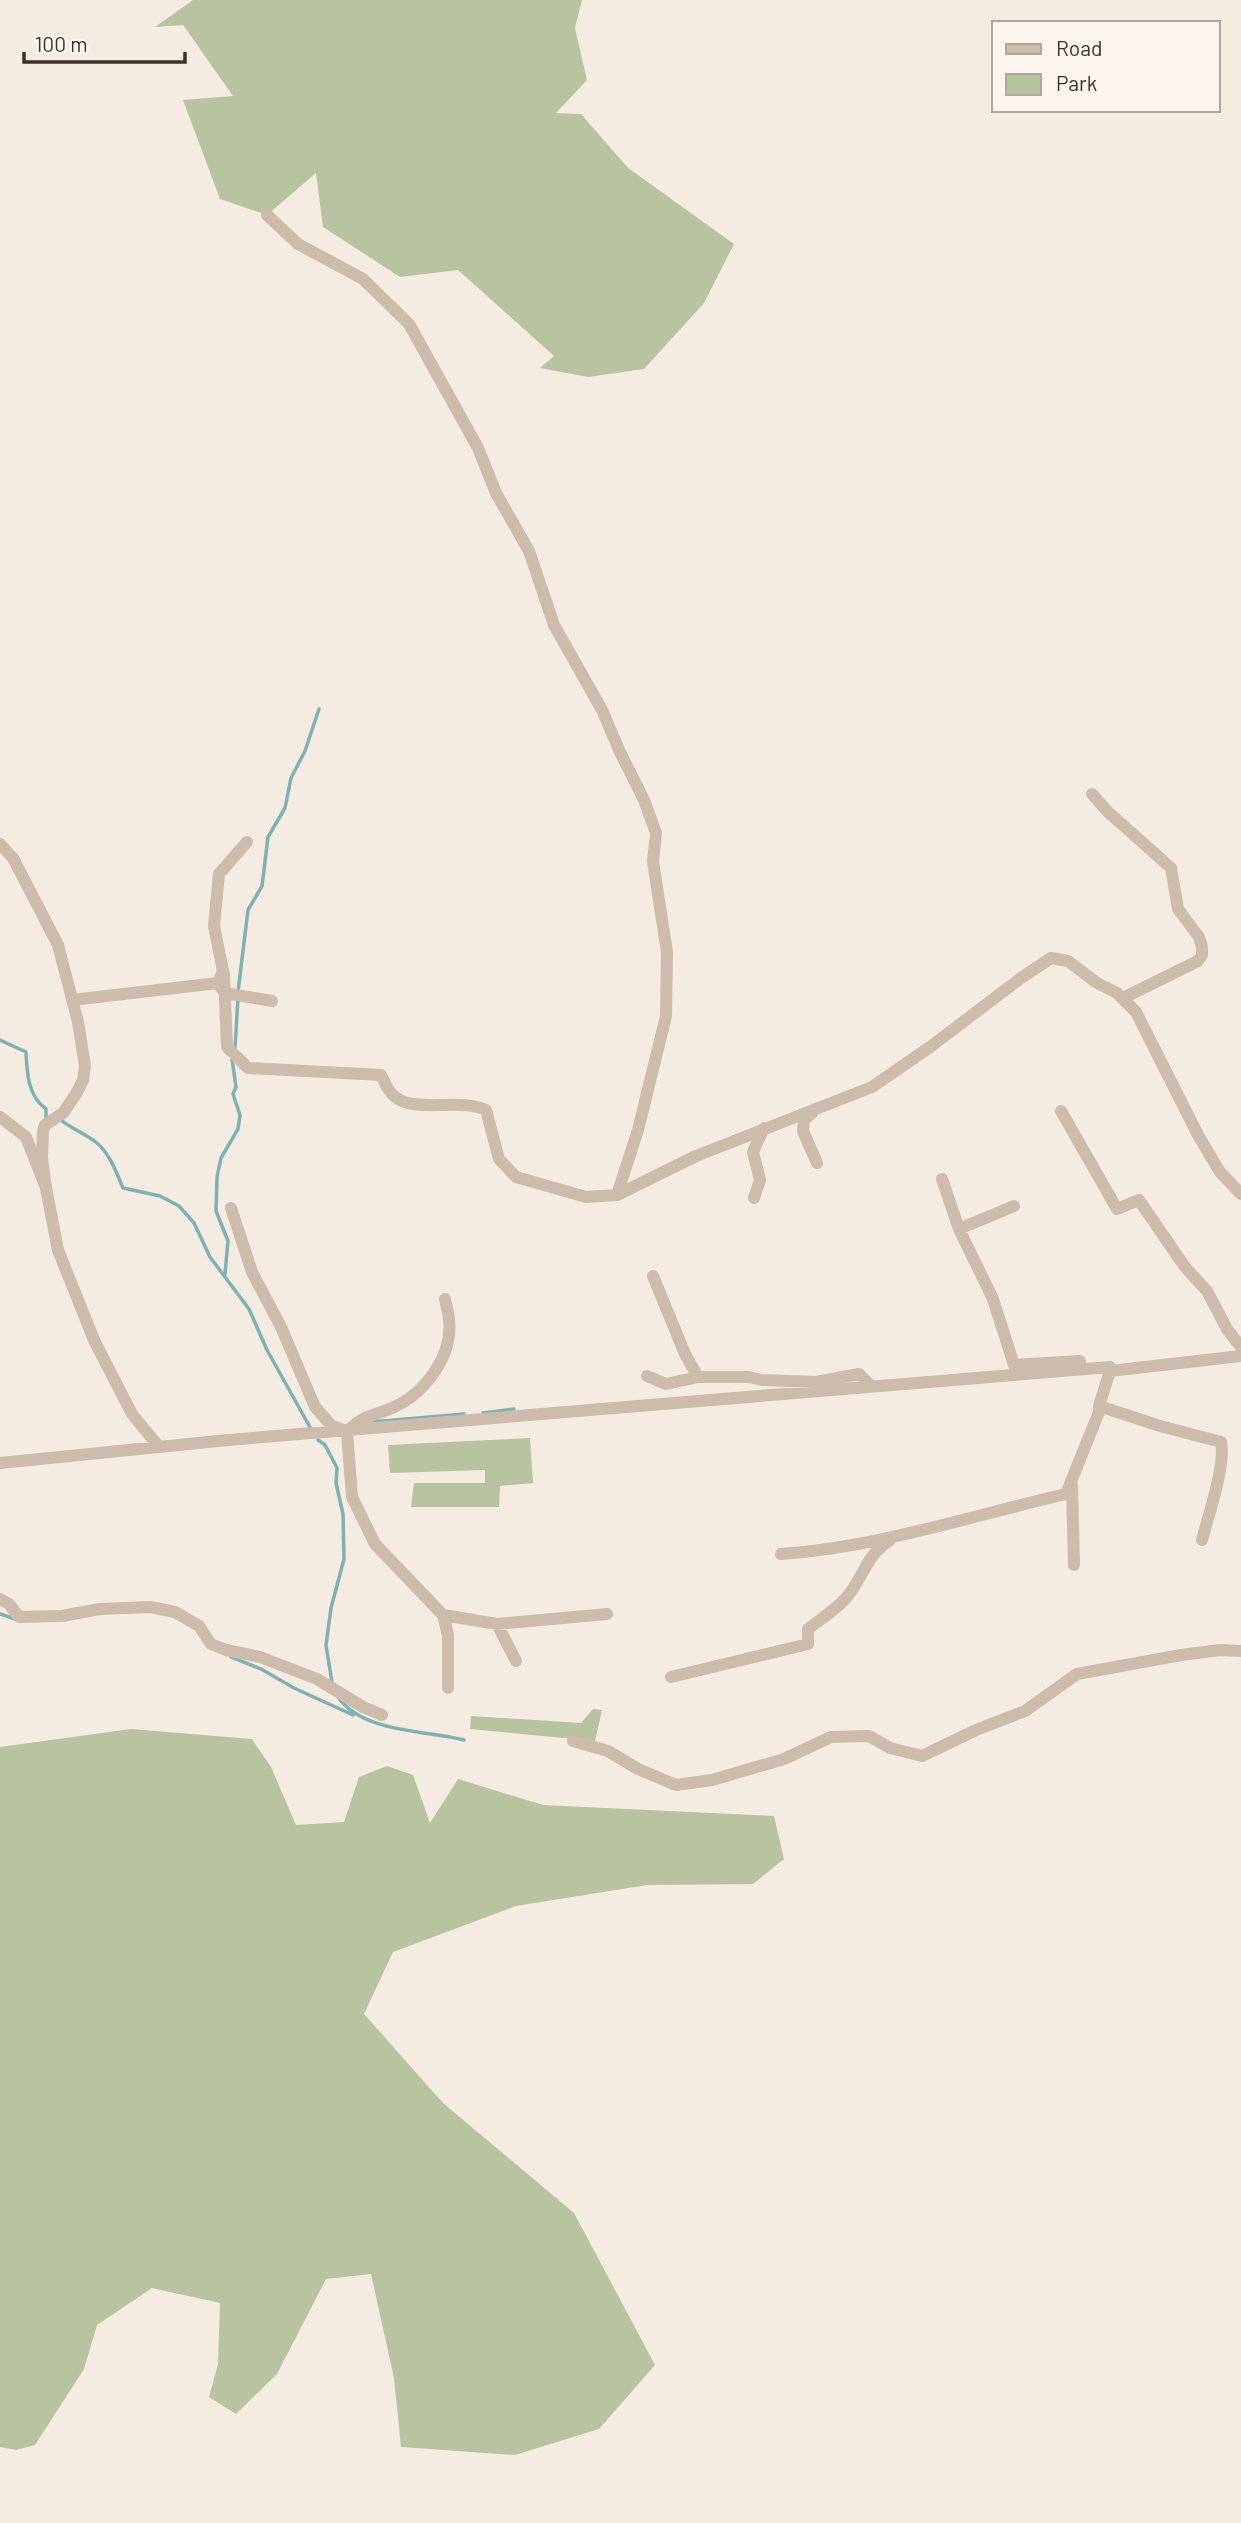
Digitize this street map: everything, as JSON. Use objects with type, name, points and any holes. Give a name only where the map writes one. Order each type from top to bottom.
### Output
[{"type":"street","points":[[267,215],[298,244],[363,279],[409,324],[478,448],[496,493],[529,551],[554,625],[602,710],[644,800],[656,833],[653,862],[667,952],[666,1016],[638,1130],[617,1195]]},
{"type":"street","points":[[1092,793],[1107,811],[1171,868],[1178,909],[1199,937],[1202,947],[1202,955],[1198,961],[1123,998]]},
{"type":"street","points":[[247,842],[219,874],[214,926],[227,1046],[248,1068],[381,1075],[392,1095],[408,1103],[474,1104],[486,1110],[499,1158],[516,1177],[586,1197],[617,1195],[696,1156],[872,1087],[1051,958],[1068,961],[1097,983],[1117,993],[1136,1012],[1198,1135],[1220,1172],[1241,1194]]},
{"type":"street","points":[[0,844],[13,858],[58,945],[85,1066],[83,1080],[69,1105],[45,1125],[43,1131],[42,1158],[58,1250],[94,1340],[132,1413],[159,1447]]},
{"type":"street","points":[[72,1000],[222,982],[271,1000]]},
{"type":"street","points":[[817,1163],[803,1131],[804,1120],[818,1109]]},
{"type":"street","points":[[1061,1111],[1117,1209],[1139,1200],[1185,1267],[1207,1291],[1227,1329],[1241,1348]]},
{"type":"street","points":[[0,1117],[26,1137],[46,1188]]},
{"type":"street","points":[[754,1198],[760,1181],[753,1152],[764,1129]]},
{"type":"street","points":[[942,1179],[959,1229],[993,1299],[1014,1364],[1101,1360],[1110,1369]]},
{"type":"street","points":[[959,1229],[1014,1206]]},
{"type":"street","points":[[231,1208],[252,1272],[281,1327],[315,1407],[332,1426],[347,1432]]},
{"type":"street","points":[[653,1276],[685,1354],[698,1377]]},
{"type":"street","points":[[445,1299],[450,1322],[446,1348],[434,1375],[412,1397],[394,1408],[360,1418],[347,1432],[352,1497],[375,1544],[443,1615],[448,1635],[448,1688]]},
{"type":"street","points":[[0,1463],[159,1447],[1241,1356]]},
{"type":"street","points":[[780,1554],[825,1551],[898,1536],[1066,1494],[1100,1412],[1099,1406],[1110,1369]]},
{"type":"street","points":[[647,1376],[666,1384],[698,1377],[749,1377],[816,1382],[859,1374],[872,1387]]},
{"type":"street","points":[[1099,1406],[1221,1442],[1217,1481],[1202,1540]]},
{"type":"street","points":[[1072,1484],[1074,1565]]},
{"type":"street","points":[[671,1677],[808,1644],[808,1629],[848,1596],[869,1557],[898,1536]]},
{"type":"street","points":[[0,1599],[9,1604],[19,1617],[62,1616],[100,1609],[150,1607],[175,1612],[199,1626],[211,1644],[260,1657],[317,1679],[363,1707],[382,1715]]},
{"type":"street","points":[[443,1615],[497,1624],[607,1614]]},
{"type":"street","points":[[497,1624],[516,1661]]},
{"type":"street","points":[[573,1741],[608,1752],[638,1769],[676,1785],[712,1780],[784,1759],[831,1737],[869,1736],[890,1748],[922,1756],[976,1730],[1025,1711],[1077,1674],[1181,1655],[1220,1650],[1241,1651]]},
{"type":"green space","points":[[193,0],[582,0],[575,28],[587,80],[556,113],[581,114],[628,168],[734,244],[704,303],[644,369],[588,377],[540,368],[554,356],[458,270],[400,277],[323,227],[316,173],[267,215],[220,199],[183,100],[233,96],[183,25],[155,27]]},
{"type":"green space","points":[[530,1438],[533,1483],[500,1486],[499,1507],[411,1507],[414,1483],[485,1483],[485,1470],[390,1473],[388,1445]]},
{"type":"green space","points":[[593,1709],[602,1710],[595,1741],[470,1729],[471,1716],[581,1723]]},
{"type":"green space","points":[[131,1729],[252,1739],[271,1767],[296,1825],[344,1822],[359,1777],[387,1766],[413,1775],[430,1823],[458,1779],[543,1805],[774,1816],[784,1859],[753,1884],[647,1885],[516,1906],[393,1952],[364,2014],[443,2103],[574,2213],[655,2365],[599,2429],[515,2455],[401,2447],[394,2378],[371,2274],[326,2279],[277,2374],[236,2414],[209,2397],[218,2364],[220,2303],[152,2288],[97,2325],[84,2369],[35,2445],[16,2450],[0,2447],[0,1747]]},
{"type":"waterway","points":[[238,992],[248,910],[262,886],[268,837],[285,808],[291,778],[305,751],[319,709]]},
{"type":"waterway","points":[[235,1048],[238,998]]},
{"type":"waterway","points":[[0,1040],[26,1052],[32,1091],[46,1109],[46,1119]]},
{"type":"waterway","points":[[225,1274],[228,1241],[216,1211],[217,1177],[221,1158],[238,1129],[240,1115],[233,1094],[236,1087],[232,1059]]},
{"type":"waterway","points":[[58,1118],[102,1148],[113,1164],[123,1188],[160,1196],[179,1206],[194,1223],[210,1257],[249,1309],[267,1350],[311,1429]]},
{"type":"waterway","points":[[483,1413],[514,1409]]},
{"type":"waterway","points":[[371,1422],[464,1414]]},
{"type":"waterway","points":[[318,1440],[325,1445],[337,1468],[336,1483],[343,1514],[344,1559],[331,1608],[326,1645],[332,1683]]},
{"type":"waterway","points":[[0,1614],[15,1619]]},
{"type":"waterway","points":[[231,1657],[353,1715]]},
{"type":"waterway","points":[[338,1697],[349,1709],[379,1724],[464,1740]]}]
